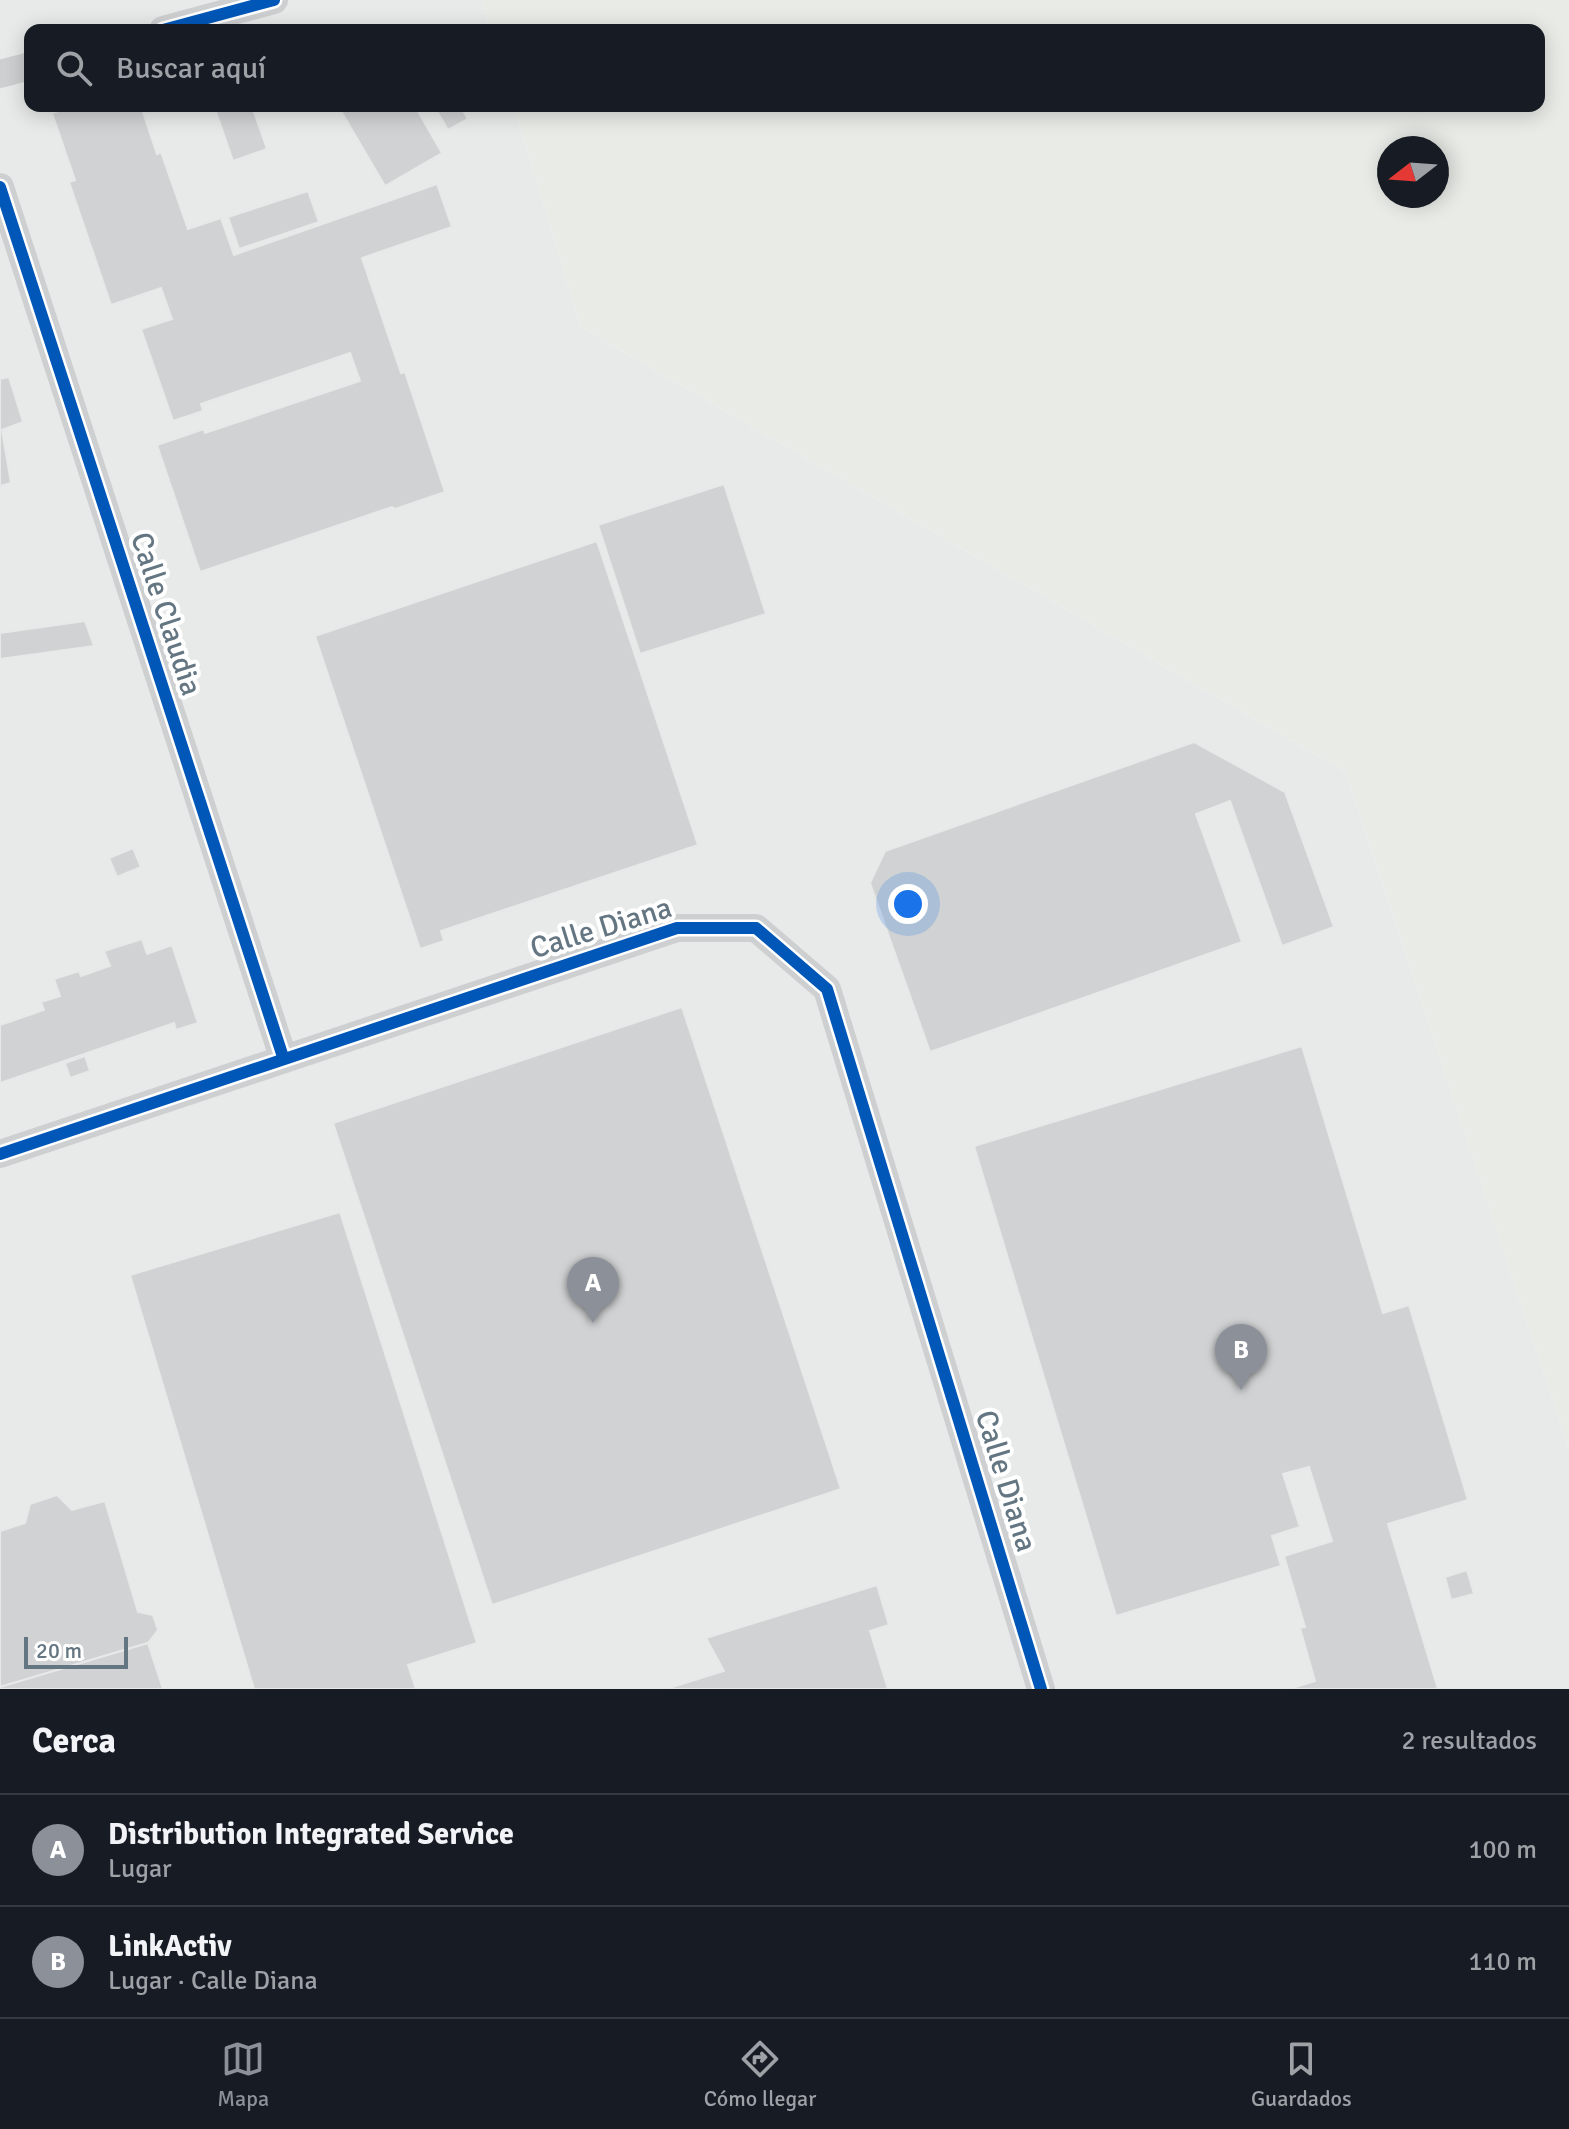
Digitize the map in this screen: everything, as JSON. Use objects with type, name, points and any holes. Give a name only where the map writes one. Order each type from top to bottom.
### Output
[{"type":"street","points":[[185,24],[274,0]]},
{"type":"street","points":[[0,74],[24,68]]},
{"type":"street","name":"Calle Claudia","points":[[0,187],[283,1057]]},
{"type":"street","name":"Calle Diana","points":[[0,1154],[677,928],[756,928],[827,989],[1041,1689]]},
{"type":"shaded area","points":[[0,0],[481,0],[488,24],[24,24],[24,112],[516,112],[581,327],[1346,772],[1569,1449],[1569,1689],[0,1689]]},
{"type":"shaded area","points":[[481,0],[1569,0],[1569,1449],[1346,772],[581,327],[516,112],[1545,112],[1545,24],[488,24]]},
{"type":"building","points":[[143,112],[157,154],[161,152],[188,229],[221,218],[234,255],[437,184],[452,227],[362,258],[401,373],[405,372],[445,492],[200,572],[157,445],[204,429],[205,433],[360,381],[350,353],[201,404],[203,411],[173,421],[141,329],[172,319],[161,288],[111,305],[69,182],[75,180],[52,113]]},
{"type":"building","points":[[216,112],[254,112],[267,149],[233,161]]},
{"type":"building","points":[[342,112],[418,112],[442,153],[385,186]]},
{"type":"building","points":[[438,112],[464,112],[468,119],[448,130]]},
{"type":"building","points":[[308,191],[319,222],[239,249],[228,217]]},
{"type":"building","points":[[9,377],[23,422],[2,430],[11,483],[0,486],[0,379]]},
{"type":"building","points":[[724,484],[766,614],[640,654],[598,525]]},
{"type":"building","points":[[597,541],[698,845],[441,931],[444,941],[420,949],[315,636]]},
{"type":"building","points":[[85,621],[94,646],[0,659],[0,633]]},
{"type":"building","points":[[1194,742],[1285,792],[1334,927],[1282,946],[1230,801],[1196,814],[1242,942],[930,1052],[870,883],[885,851]]},
{"type":"building","points":[[133,848],[141,867],[117,877],[109,858]]},
{"type":"building","points":[[142,939],[147,954],[172,945],[198,1023],[176,1030],[174,1023],[0,1083],[0,1025],[44,1010],[41,1002],[60,996],[54,979],[79,971],[81,976],[110,966],[104,951]]},
{"type":"building","points":[[682,1007],[841,1489],[492,1605],[333,1123]]},
{"type":"building","points":[[1302,1046],[1383,1313],[1409,1305],[1468,1500],[1388,1524],[1438,1689],[1289,1689],[1315,1681],[1300,1628],[1305,1627],[1284,1556],[1332,1541],[1309,1467],[1283,1474],[1300,1527],[1272,1536],[1281,1566],[1116,1616],[974,1146]]},
{"type":"building","points":[[85,1056],[90,1071],[70,1078],[65,1063]]},
{"type":"building","points":[[340,1212],[477,1643],[408,1665],[416,1689],[254,1689],[130,1275]]},
{"type":"building","points":[[57,1495],[72,1510],[105,1501],[138,1612],[153,1615],[158,1630],[148,1643],[0,1687],[0,1531],[25,1523],[30,1504]]},
{"type":"building","points":[[1467,1570],[1474,1594],[1451,1600],[1445,1577]]},
{"type":"building","points":[[877,1585],[889,1625],[870,1631],[888,1689],[666,1689],[724,1671],[706,1638]]},
{"type":"building","points":[[148,1643],[163,1689],[0,1689],[0,1687]]},
{"type":"cycle path","points":[[185,24],[274,0]]},
{"type":"cycle path","points":[[0,187],[283,1057]]},
{"type":"cycle path","points":[[0,1154],[677,928],[756,928],[827,989],[1041,1689]]},
{"type":"place","name":"Distribution Integrated Service","points":[[593,1323]]},
{"type":"place","name":"LinkActiv","points":[[1241,1390]]}]
